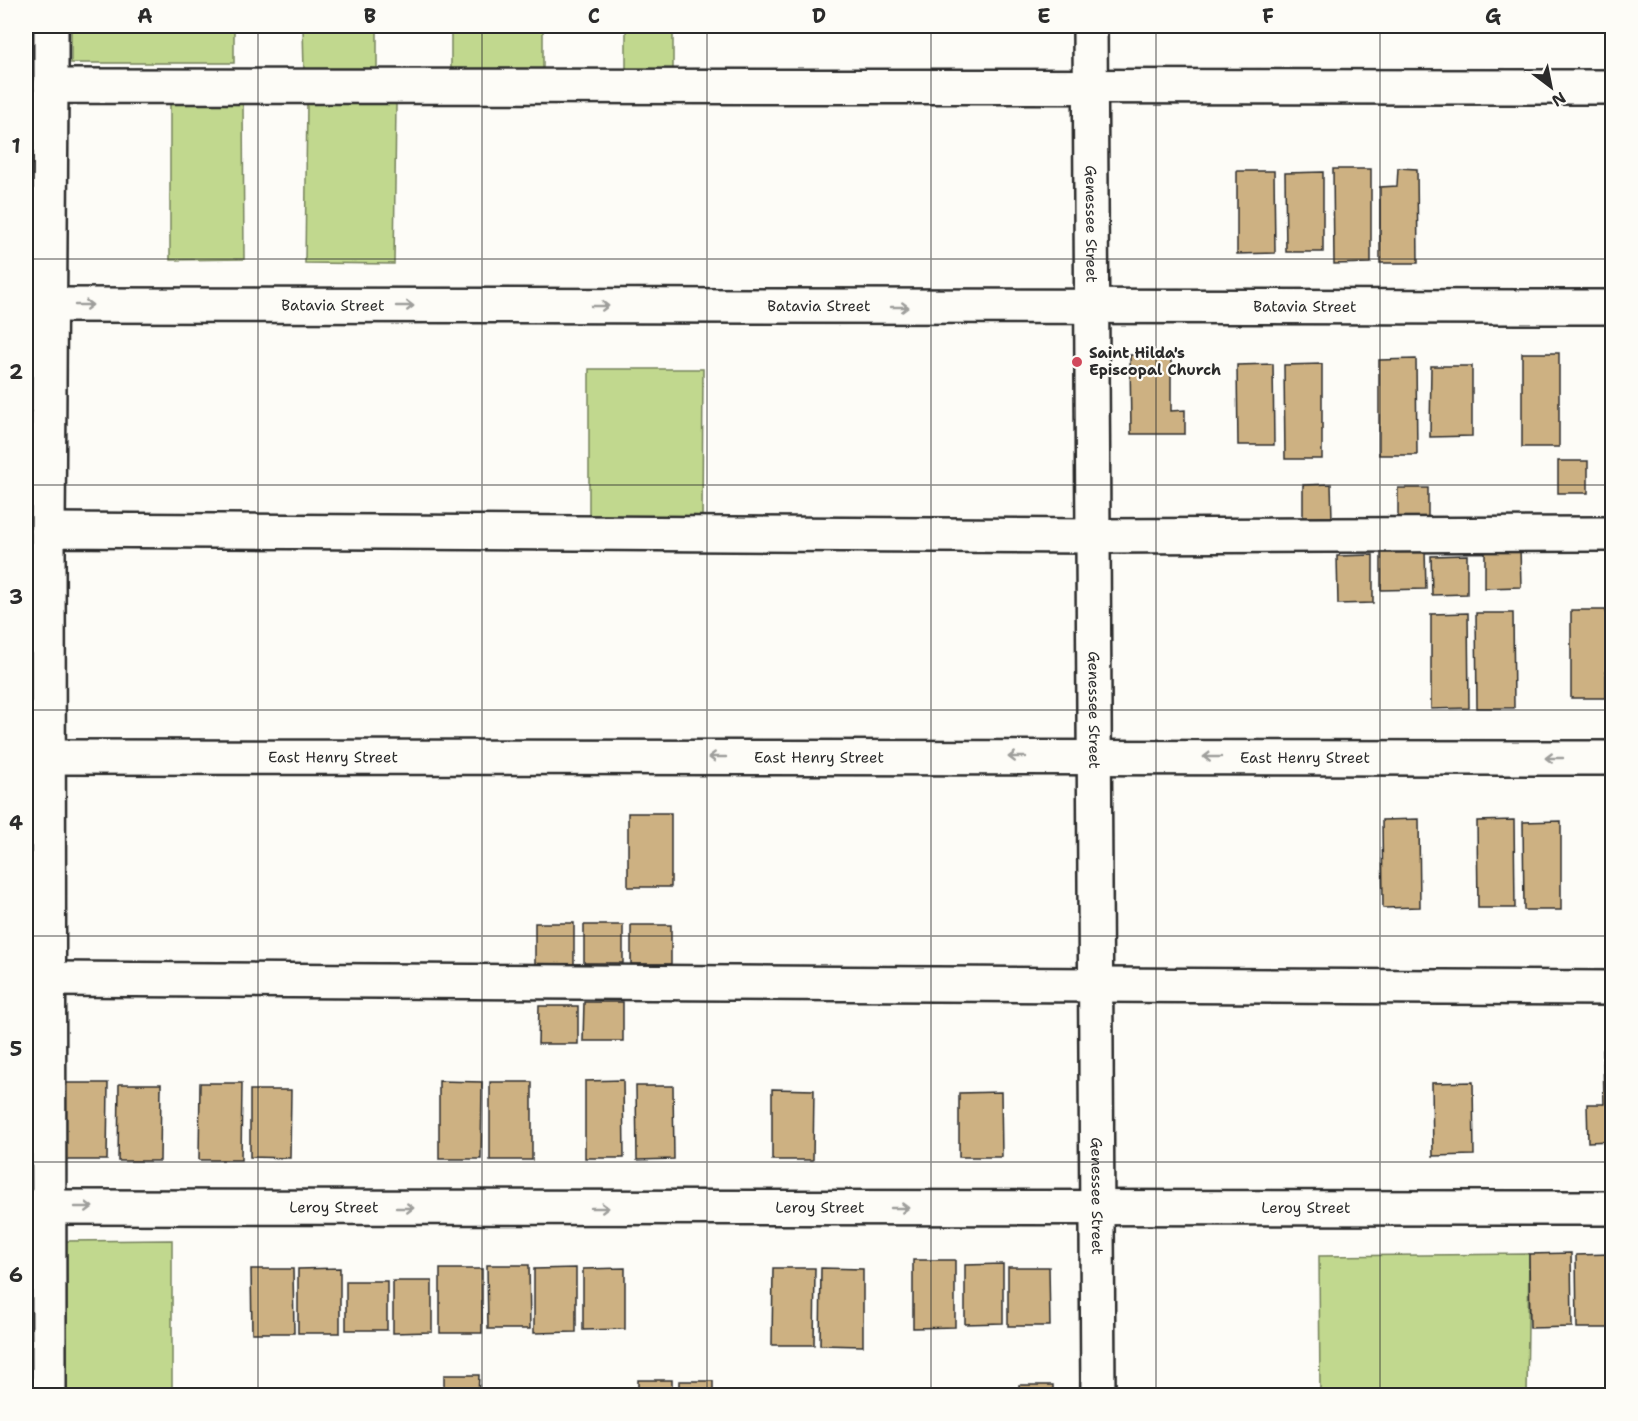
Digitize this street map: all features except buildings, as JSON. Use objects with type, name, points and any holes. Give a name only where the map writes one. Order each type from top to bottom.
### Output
[{"type":"street","points":[[49,1395],[37,1207],[49,979],[37,757],[48,530],[37,305],[51,86],[51,26]]},
{"type":"street","name":"Genessee Street","points":[[1090,26],[1098,1395]]},
{"type":"street","points":[[51,86],[1612,87]]},
{"type":"street","name":"Batavia Street","points":[[37,305],[1612,307]]},
{"type":"street","points":[[48,530],[1093,536],[1612,534]]},
{"type":"street","name":"East Henry Street","points":[[37,757],[1612,758]]},
{"type":"street","points":[[49,979],[1612,988]]},
{"type":"street","name":"Leroy Street","points":[[37,1207],[1612,1208]]},
{"type":"green space","points":[[71,26],[234,26],[234,63],[71,63]]},
{"type":"green space","points":[[303,26],[377,26],[377,72],[304,73]]},
{"type":"green space","points":[[451,26],[543,26],[543,74],[451,75]]},
{"type":"green space","points":[[626,26],[673,26],[673,70],[626,71]]},
{"type":"green space","points":[[243,101],[244,259],[170,260],[170,102]]},
{"type":"green space","points":[[307,102],[396,103],[394,264],[305,263]]},
{"type":"green space","points":[[589,369],[703,369],[702,520],[589,520]]},
{"type":"green space","points":[[172,1240],[172,1395],[65,1396],[65,1241]]},
{"type":"green space","points":[[1529,1254],[1527,1395],[1320,1395],[1319,1256]]},
{"type":"green space","points":[[26,1331],[33,1331],[33,1395],[26,1396]]},
{"type":"place","name":"Saint Hilda's Episcopal Church","points":[[1077,362]]}]
